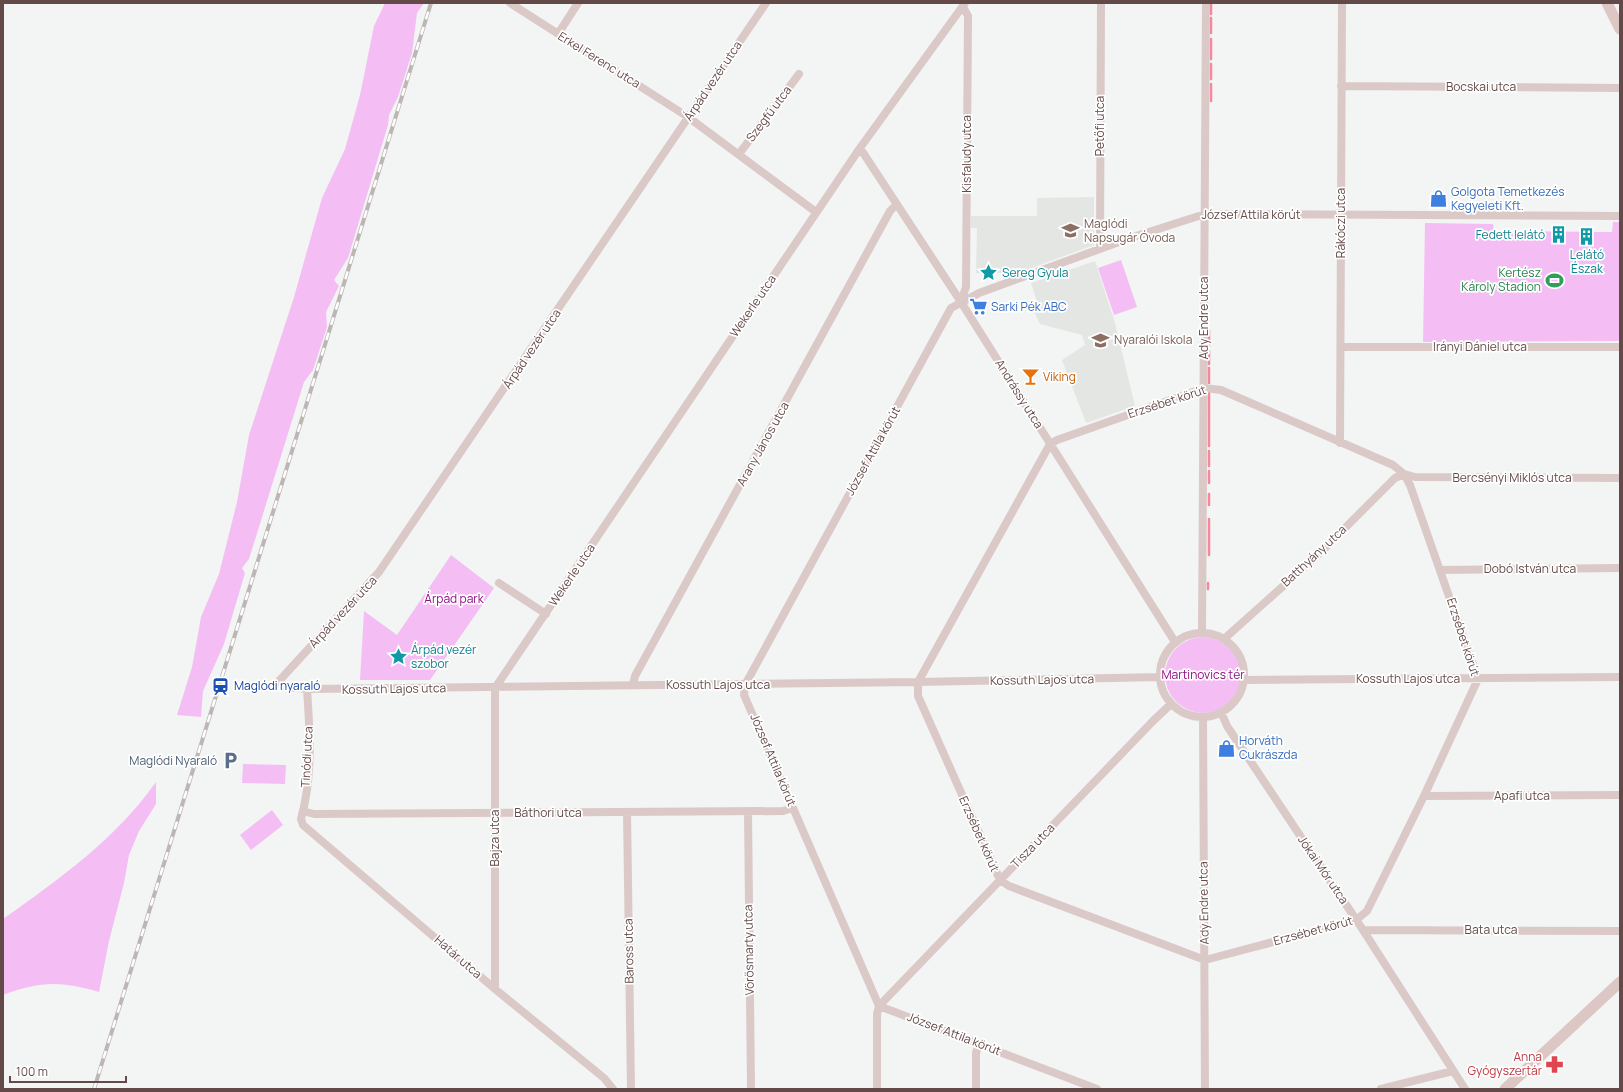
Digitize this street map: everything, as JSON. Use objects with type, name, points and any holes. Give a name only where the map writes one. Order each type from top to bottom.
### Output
[{"type":"main road","points":[[1607,3],[1620,29]]},
{"type":"main road","points":[[1505,1089],[1620,982]]},
{"type":"street","name":"Erkel Ferenc utca","points":[[510,3],[688,117]]},
{"type":"street","points":[[558,34],[578,3]]},
{"type":"street","name":"Árpád vezér utca","points":[[279,681],[379,572],[576,285],[766,3]]},
{"type":"street","name":"Petőfi utca","points":[[1100,249],[1101,3]]},
{"type":"street","name":"Ady Endre utca","points":[[1202,633],[1206,3]]},
{"type":"street","name":"Rákóczi utca","points":[[1340,443],[1342,3]]},
{"type":"street","name":"Wekerle utca","points":[[495,688],[816,212],[860,148],[964,5]]},
{"type":"street","name":"Kisfaludy utca","points":[[961,302],[966,288],[967,226],[968,16],[964,5]]},
{"type":"street","name":"Szegfű utca","points":[[739,154],[799,74]]},
{"type":"street","name":"Bocskai utca","points":[[1341,86],[1620,88]]},
{"type":"street","name":"Szegfű utca","points":[[688,117],[816,212]]},
{"type":"street","name":"Andrássy utca","points":[[860,148],[961,302],[1175,642]]},
{"type":"street","name":"Arany János utca","points":[[633,685],[635,676],[890,212],[896,205]]},
{"type":"street","name":"József Attila körút","points":[[1097,1089],[1084,1086],[979,1043],[879,1006],[744,695],[745,685],[951,308],[979,293],[1100,249],[1205,214],[1620,216]]},
{"type":"street","name":"Irányi Dániel utca","points":[[1341,347],[1620,347]]},
{"type":"street","name":"Erzsébet körút","points":[[918,682],[918,696],[1000,880],[1095,919],[1205,960],[1356,920],[1367,911],[1424,796],[1478,679],[1410,485],[1404,474],[1393,465],[1221,390],[1204,388],[1057,440],[1050,444]]},
{"type":"street","points":[[918,682],[1050,444]]},
{"type":"street","name":"Bercsényi Miklós utca","points":[[1404,474],[1415,477],[1620,478]]},
{"type":"street","name":"Batthyány utca","points":[[1224,639],[1320,553],[1395,478],[1404,474]]},
{"type":"street","name":"Dobó István utca","points":[[1440,570],[1620,568]]},
{"type":"street","name":"Wekerle utca","points":[[499,583],[546,614]]},
{"type":"street","points":[[1202,633],[1213,634],[1224,639],[1233,647],[1240,657],[1243,668],[1243,680],[1240,693],[1232,704],[1221,712],[1203,717],[1186,714],[1171,704],[1165,695],[1160,677],[1161,664],[1166,652],[1175,642],[1184,637],[1202,633]]},
{"type":"street","name":"Kossuth Lajos utca","points":[[279,681],[286,687],[308,689],[745,685],[1160,677]]},
{"type":"street","name":"Kossuth Lajos utca","points":[[1243,680],[1620,677]]},
{"type":"street","name":"Bajza utca","points":[[495,688],[495,989]]},
{"type":"street","name":"Tinódi utca","points":[[304,825],[301,819],[309,770],[310,741],[308,689]]},
{"type":"street","name":"Tisza utca","points":[[879,1006],[1171,704]]},
{"type":"street","name":"Jókai Mór utca","points":[[1221,712],[1227,726],[1363,930],[1465,1089]]},
{"type":"street","name":"Ady Endre utca","points":[[1203,717],[1205,1089]]},
{"type":"street","name":"Apafi utca","points":[[1424,796],[1620,795]]},
{"type":"street","name":"Báthori utca","points":[[303,811],[314,814],[494,813],[783,811],[793,808]]},
{"type":"street","name":"Vörösmarty utca","points":[[748,811],[751,1089]]},
{"type":"street","name":"Baross utca","points":[[627,812],[631,1089]]},
{"type":"street","name":"Határ utca","points":[[304,825],[495,989],[604,1078],[613,1089]]},
{"type":"street","name":"Bata utca","points":[[1363,930],[1620,931]]},
{"type":"street","points":[[877,1089],[877,1014],[879,1006]]},
{"type":"street","points":[[976,1089],[976,1053],[979,1043]]},
{"type":"street","points":[[1381,1089],[1453,1071]]},
{"type":"shaded area","points":[[1094,197],[1094,245],[1007,277],[1007,273],[976,273],[977,228],[971,228],[971,216],[1037,216],[1037,198]]},
{"type":"shaded area","name":"Nyaralói Iskola","points":[[1095,261],[1115,323],[1135,406],[1086,423],[1062,360],[1085,345],[1082,335],[1040,324],[1030,304],[1037,302],[1031,283]]},
{"type":"green space","points":[[385,3],[424,3],[417,13],[412,53],[398,97],[389,115],[388,125],[348,258],[334,280],[339,286],[326,312],[327,327],[313,370],[304,382],[249,559],[242,568],[245,573],[224,644],[203,691],[201,717],[177,715],[192,667],[201,617],[219,574],[237,502],[249,435],[294,297],[322,198],[345,149],[360,95],[374,26]]},
{"type":"green space","points":[[1613,222],[1620,222],[1620,341],[1423,342],[1425,223],[1493,224],[1494,231],[1612,232]]},
{"type":"green space","points":[[1121,260],[1137,307],[1114,315],[1098,268]]},
{"type":"green space","name":"Árpád park","points":[[451,555],[494,588],[430,680],[360,680],[364,611],[397,635]]},
{"type":"green space","name":"Martinovics tér","points":[[1203,637],[1217,640],[1230,648],[1238,661],[1241,675],[1238,689],[1230,702],[1217,710],[1203,713],[1189,710],[1176,702],[1168,689],[1165,675],[1168,661],[1176,648],[1189,640]]},
{"type":"green space","points":[[243,764],[286,765],[285,784],[242,783]]},
{"type":"green space","points":[[156,782],[156,804],[139,831],[129,855],[99,992],[62,984],[51,984],[29,987],[3,995],[3,919],[45,889],[105,840],[123,822]]},
{"type":"green space","points":[[272,810],[283,825],[251,850],[240,835]]},
{"type":"waterway","points":[[1211,3],[1211,14]]},
{"type":"waterway","points":[[1211,18],[1211,33]]},
{"type":"waterway","points":[[1211,39],[1211,59]]},
{"type":"waterway","points":[[1211,64],[1211,79]]},
{"type":"waterway","points":[[1211,84],[1211,101]]},
{"type":"waterway","points":[[1209,330],[1209,346]]},
{"type":"waterway","points":[[1209,351],[1209,364]]},
{"type":"waterway","points":[[1209,368],[1209,383]]},
{"type":"waterway","points":[[1209,392],[1209,446]]},
{"type":"waterway","points":[[1209,451],[1209,466]]},
{"type":"waterway","points":[[1209,471],[1209,483]]},
{"type":"waterway","points":[[1209,494],[1209,505]]},
{"type":"waterway","points":[[1209,519],[1209,555]]},
{"type":"waterway","points":[[1208,583],[1208,589]]},
{"type":"railway","points":[[94,1089],[431,3]]},
{"type":"place","name":"Golgota Temetkezés Kegyeleti Kft.","points":[[1438,199]]},
{"type":"place","name":"Maglódi Napsugár Óvoda","points":[[1071,231]]},
{"type":"place","name":"Fedett lelátó","points":[[1558,235]]},
{"type":"place","name":"Lelátó Észak","points":[[1587,236]]},
{"type":"place","name":"Sereg Gyula","points":[[989,273]]},
{"type":"place","name":"Kertész Károly Stadion","points":[[1554,280]]},
{"type":"place","name":"Sarki Pék ABC","points":[[978,307]]},
{"type":"place","name":"Nyaralói Iskola","points":[[1101,340]]},
{"type":"place","name":"Viking","points":[[1030,377]]},
{"type":"place","name":"Árpád vezér szobor","points":[[398,657]]},
{"type":"place","name":"Maglódi nyaraló","points":[[221,686]]},
{"type":"place","name":"Horváth Cukrászda","points":[[1226,748]]},
{"type":"place","name":"Maglódi Nyaraló","points":[[230,761]]},
{"type":"place","name":"Anna Gyógyszertár","points":[[1555,1064]]}]
